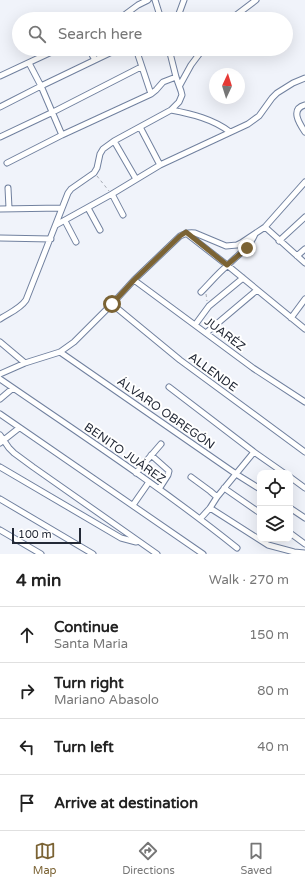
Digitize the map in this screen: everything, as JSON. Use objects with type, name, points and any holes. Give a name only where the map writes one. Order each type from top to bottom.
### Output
[{"type":"street","points":[[131,12],[138,5],[148,0]]},
{"type":"street","points":[[154,0],[158,12]]},
{"type":"street","points":[[180,12],[184,0]]},
{"type":"street","points":[[239,12],[252,1]]},
{"type":"street","points":[[0,76],[44,56]]},
{"type":"street","points":[[93,56],[95,60]]},
{"type":"street","points":[[0,107],[103,56]]},
{"type":"street","points":[[138,56],[151,94]]},
{"type":"street","points":[[0,319],[23,305],[71,188],[94,173],[103,149],[114,141],[171,110],[181,99],[182,95],[180,85],[176,77],[171,56]]},
{"type":"street","points":[[180,85],[198,56]]},
{"type":"street","points":[[29,63],[53,112],[62,136]]},
{"type":"street","points":[[0,137],[141,67]]},
{"type":"street","points":[[7,162],[151,94],[163,82],[176,77]]},
{"type":"street","points":[[56,226],[160,165],[242,127],[259,116],[272,98],[277,94],[293,83],[305,78]]},
{"type":"street","points":[[305,105],[297,110],[297,114],[299,124],[305,132]]},
{"type":"street","points":[[171,110],[198,116],[230,132]]},
{"type":"street","points":[[140,127],[160,165]]},
{"type":"street","points":[[114,141],[136,179]]},
{"type":"street","points":[[0,374],[25,363],[60,352],[74,342],[134,280],[186,232],[195,233],[222,245],[237,245],[265,228],[305,182]]},
{"type":"street","points":[[8,188],[9,208]]},
{"type":"street","points":[[112,194],[124,215]]},
{"type":"street","points":[[0,209],[62,208]]},
{"type":"street","points":[[88,208],[100,230]]},
{"type":"street","points":[[279,241],[305,217]]},
{"type":"street","points":[[65,221],[76,242]]},
{"type":"street","points":[[265,228],[305,263]]},
{"type":"street","points":[[186,232],[305,329]]},
{"type":"street","points":[[201,292],[227,265],[247,248],[256,233]]},
{"type":"street","points":[[0,238],[51,239]]},
{"type":"street","points":[[298,256],[305,249]]},
{"type":"street","points":[[195,325],[209,306],[243,278]]},
{"type":"street","name":"JUARÉZ","points":[[134,280],[253,368],[304,400]]},
{"type":"street","points":[[206,333],[257,290]]},
{"type":"street","points":[[291,318],[305,299]]},
{"type":"street","name":"ALLENDE","points":[[112,304],[180,360],[305,452]]},
{"type":"street","points":[[0,342],[25,363]]},
{"type":"street","name":"ÁLVARO OBREGÓN","points":[[60,352],[257,487]]},
{"type":"street","name":"BENITO JUÁREZ","points":[[0,379],[159,488],[237,548]]},
{"type":"street","points":[[169,387],[280,470]]},
{"type":"street","points":[[0,399],[13,388]]},
{"type":"street","points":[[0,414],[203,554]]},
{"type":"street","points":[[2,442],[19,428]]},
{"type":"street","points":[[0,435],[2,442],[14,453],[156,554]]},
{"type":"street","points":[[136,473],[161,444]]},
{"type":"street","points":[[200,519],[254,452]]},
{"type":"street","points":[[151,455],[169,471],[159,488]]},
{"type":"street","points":[[0,467],[121,538],[139,542]]},
{"type":"street","points":[[191,478],[217,497]]},
{"type":"street","points":[[293,479],[305,488]]},
{"type":"street","points":[[133,505],[150,482]]},
{"type":"street","points":[[224,488],[257,511]]},
{"type":"street","points":[[0,498],[93,554]]},
{"type":"street","points":[[210,508],[268,544],[305,554]]},
{"type":"street","points":[[293,510],[305,518]]},
{"type":"street","points":[[0,530],[41,554]]},
{"type":"street","points":[[293,535],[305,544]]},
{"type":"path","points":[[94,173],[112,194]]},
{"type":"path","points":[[205,288],[209,306]]},
{"type":"route","points":[[112,304],[134,280],[186,232],[227,265],[247,248]]}]
